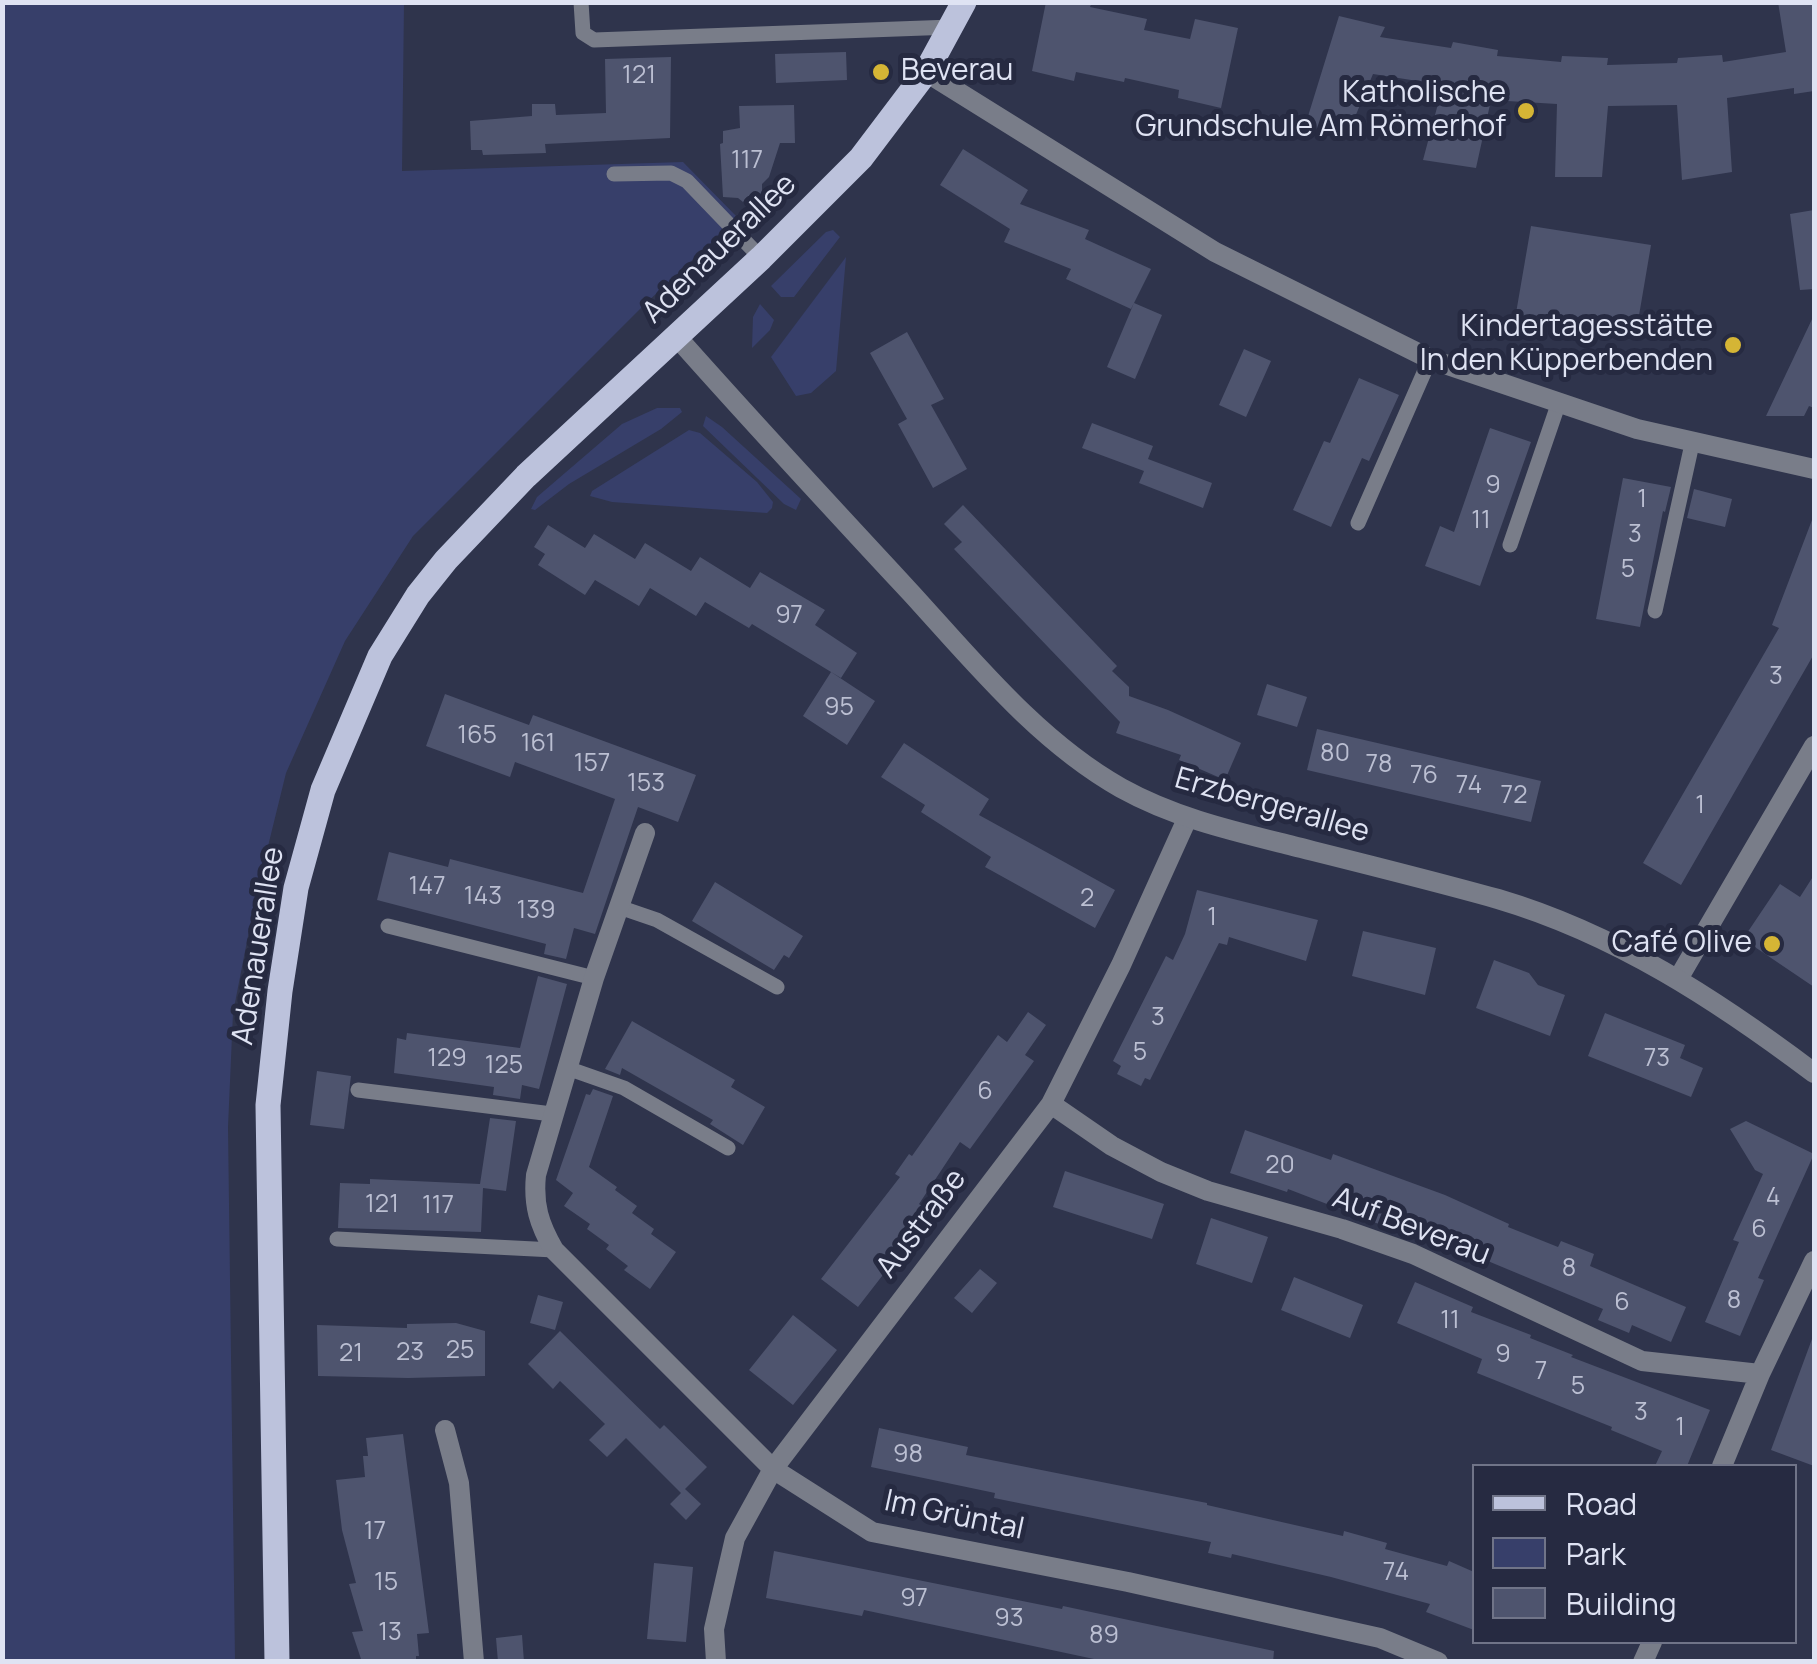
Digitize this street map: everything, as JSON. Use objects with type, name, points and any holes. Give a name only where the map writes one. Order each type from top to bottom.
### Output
[{"type":"main road","name":"Adenauerallee","points":[[277,1662],[268,1105],[296,888],[323,790],[380,656],[418,595],[446,560],[526,476],[761,258],[861,158],[926,72],[964,2]]},
{"type":"street","points":[[926,72],[1215,252],[1430,359],[1558,405],[1692,444],[1814,469]]},
{"type":"street","name":"Erzbergerallee","points":[[676,336],[841,519],[1022,710],[1064,749],[1120,787],[1187,819],[1503,901],[1568,923],[1678,979],[1740,1018],[1814,1073]]},
{"type":"street","points":[[1678,979],[1814,746]]},
{"type":"street","name":"Austraße","points":[[716,1662],[714,1629],[736,1538],[773,1469],[1051,1104],[1121,965],[1187,819]]},
{"type":"street","name":"Im Grüntal","points":[[645,832],[594,978],[536,1174],[537,1216],[554,1250],[773,1469],[872,1532],[1128,1582],[1380,1638],[1438,1662]]},
{"type":"street","name":"Auf Beverau","points":[[1051,1104],[1112,1146],[1160,1172],[1208,1191],[1342,1228],[1413,1254],[1642,1361],[1760,1374]]},
{"type":"street","points":[[1723,1464],[1814,1260]]},
{"type":"street","points":[[446,1430],[459,1483],[474,1662]]},
{"type":"lane","points":[[581,2],[583,34],[594,40],[952,28]]},
{"type":"lane","points":[[614,174],[671,173],[687,181],[761,258]]},
{"type":"lane","points":[[1358,523],[1430,359]]},
{"type":"lane","points":[[1510,545],[1558,405]]},
{"type":"lane","points":[[1656,611],[1692,444]]},
{"type":"lane","points":[[620,907],[657,920],[777,987]]},
{"type":"lane","points":[[388,926],[594,978]]},
{"type":"lane","points":[[567,1068],[624,1088],[728,1148]]},
{"type":"lane","points":[[358,1090],[552,1114]]},
{"type":"lane","points":[[337,1239],[554,1250]]},
{"type":"green space","points":[[3,3],[404,3],[402,171],[683,162],[738,218],[645,304],[413,536],[345,641],[286,773],[233,1013],[228,1127],[235,1661],[3,1662]]},
{"type":"green space","points":[[833,230],[840,237],[794,297],[781,297],[771,286],[826,232]]},
{"type":"green space","points":[[846,257],[836,371],[811,393],[796,396],[771,357]]},
{"type":"green space","points":[[760,304],[774,320],[770,330],[752,348],[753,317]]},
{"type":"green space","points":[[657,408],[680,408],[682,412],[535,510],[531,509],[537,497],[622,424]]},
{"type":"green space","points":[[706,416],[801,499],[796,510],[784,504],[703,426]]},
{"type":"green space","points":[[689,430],[700,433],[757,482],[773,502],[767,513],[612,502],[590,496],[592,491]]},
{"type":"building","points":[[1046,2],[1092,2],[1090,7],[1147,19],[1144,30],[1190,39],[1195,19],[1238,28],[1221,108],[1178,98],[1179,90],[1125,78],[1124,82],[1076,72],[1074,81],[1032,71]]},
{"type":"building","points":[[1778,2],[1814,2],[1814,91],[1794,94],[1794,88],[1727,98],[1732,172],[1682,180],[1677,105],[1608,106],[1602,177],[1555,177],[1557,104],[1491,100],[1476,168],[1423,160],[1443,85],[1373,74],[1347,136],[1305,126],[1339,16],[1385,27],[1380,37],[1451,48],[1453,42],[1498,50],[1497,56],[1561,62],[1562,56],[1608,58],[1607,65],[1677,63],[1678,58],[1722,55],[1723,62],[1786,52]]},
{"type":"building","points":[[846,52],[847,80],[776,83],[775,54]]},
{"type":"building","points":[[671,57],[670,138],[545,144],[546,153],[483,155],[482,150],[471,150],[470,121],[532,116],[532,104],[555,104],[556,115],[606,113],[605,59]]},
{"type":"building","points":[[794,105],[795,143],[780,143],[769,177],[762,184],[762,195],[751,194],[743,202],[723,197],[720,144],[723,131],[740,128],[739,106]]},
{"type":"building","points":[[963,149],[1028,190],[1020,204],[1089,230],[1085,239],[1151,269],[1131,309],[1066,279],[1071,269],[1004,242],[1010,229],[940,185]]},
{"type":"building","points":[[1814,210],[1814,289],[1800,290],[1790,214]]},
{"type":"building","points":[[1531,226],[1651,245],[1635,339],[1515,319]]},
{"type":"building","points":[[1134,303],[1162,315],[1135,379],[1107,367]]},
{"type":"building","points":[[1814,315],[1814,408],[1809,406],[1804,416],[1766,416]]},
{"type":"building","points":[[907,332],[944,399],[931,405],[967,469],[933,488],[898,424],[907,419],[870,353]]},
{"type":"building","points":[[1244,349],[1271,361],[1246,417],[1219,405]]},
{"type":"building","points":[[1359,378],[1399,395],[1369,461],[1362,458],[1331,527],[1293,510],[1324,441],[1330,443]]},
{"type":"building","points":[[1092,423],[1153,446],[1148,459],[1212,483],[1203,508],[1139,483],[1144,471],[1082,448]]},
{"type":"building","points":[[1490,428],[1531,442],[1480,586],[1425,566],[1440,526],[1454,532]]},
{"type":"building","points":[[1623,478],[1671,487],[1640,627],[1596,619]]},
{"type":"building","points":[[1694,489],[1732,499],[1725,527],[1687,518]]},
{"type":"building","points":[[963,505],[1117,666],[1112,671],[1129,687],[1129,696],[1241,743],[1225,780],[1179,760],[1181,755],[1116,733],[1120,722],[954,549],[962,542],[944,524]]},
{"type":"building","points":[[1812,520],[1814,654],[1681,885],[1643,863],[1779,628],[1772,625]]},
{"type":"building","points":[[548,525],[585,548],[594,534],[635,559],[645,543],[691,571],[700,557],[750,588],[760,572],[825,610],[815,625],[857,653],[841,678],[752,624],[749,628],[705,602],[696,616],[650,588],[639,606],[595,580],[585,595],[538,565],[545,554],[534,547]]},
{"type":"building","points":[[831,672],[875,701],[847,745],[803,716]]},
{"type":"building","points":[[1267,684],[1307,697],[1297,727],[1257,715]]},
{"type":"building","points":[[445,694],[529,725],[533,715],[696,775],[678,822],[638,807],[595,934],[574,928],[566,959],[544,954],[546,944],[377,900],[389,852],[448,867],[450,859],[583,893],[615,799],[515,762],[510,777],[426,746]]},
{"type":"building","points":[[1317,729],[1541,781],[1531,822],[1307,770]]},
{"type":"building","points":[[904,743],[989,799],[979,815],[1115,890],[1095,928],[985,867],[991,857],[921,812],[925,805],[881,777]]},
{"type":"building","points":[[1814,875],[1814,987],[1743,939],[1780,884],[1800,897]]},
{"type":"building","points":[[715,882],[803,936],[789,958],[784,955],[774,970],[692,921]]},
{"type":"building","points":[[1197,890],[1318,920],[1306,961],[1229,937],[1227,945],[1219,943],[1150,1080],[1145,1078],[1141,1086],[1117,1074],[1121,1066],[1113,1061],[1166,956],[1173,960]]},
{"type":"building","points":[[1363,931],[1436,948],[1425,995],[1352,976]]},
{"type":"building","points":[[1494,960],[1529,973],[1538,985],[1565,995],[1550,1036],[1476,1008]]},
{"type":"building","points":[[538,976],[567,984],[539,1089],[522,1085],[520,1099],[493,1095],[494,1087],[394,1073],[397,1038],[406,1040],[407,1033],[520,1048]]},
{"type":"building","points":[[1028,1012],[1046,1025],[1025,1055],[1034,1061],[970,1149],[960,1142],[919,1204],[931,1213],[858,1307],[821,1279],[900,1177],[895,1174],[998,1035],[1007,1042]]},
{"type":"building","points":[[1605,1013],[1685,1045],[1680,1058],[1703,1068],[1691,1097],[1588,1056]]},
{"type":"building","points":[[632,1021],[735,1080],[731,1087],[765,1107],[743,1145],[710,1124],[713,1120],[622,1068],[620,1075],[605,1069]]},
{"type":"building","points":[[317,1071],[351,1076],[344,1129],[310,1125]]},
{"type":"building","points":[[593,1089],[613,1096],[589,1167],[637,1206],[632,1213],[654,1229],[651,1234],[676,1252],[650,1289],[624,1270],[628,1266],[587,1229],[590,1224],[564,1206],[573,1193],[556,1180],[586,1094],[590,1095]]},
{"type":"building","points":[[490,1118],[516,1121],[506,1191],[483,1188],[481,1232],[338,1228],[340,1183],[370,1184],[370,1179],[480,1184]]},
{"type":"building","points":[[1746,1121],[1814,1154],[1758,1278],[1764,1280],[1740,1336],[1705,1322],[1739,1242],[1733,1240],[1763,1174],[1755,1170],[1730,1129]]},
{"type":"building","points":[[1245,1130],[1331,1160],[1333,1154],[1445,1195],[1558,1247],[1561,1241],[1594,1254],[1590,1266],[1686,1307],[1671,1342],[1632,1325],[1629,1333],[1598,1320],[1603,1309],[1399,1224],[1397,1231],[1288,1189],[1287,1192],[1230,1173]]},
{"type":"building","points":[[1065,1171],[1164,1204],[1152,1239],[1053,1207]]},
{"type":"building","points":[[1211,1218],[1268,1237],[1252,1283],[1196,1264]]},
{"type":"building","points":[[980,1269],[997,1283],[972,1313],[954,1298]]},
{"type":"building","points":[[1294,1277],[1363,1305],[1350,1338],[1281,1310]]},
{"type":"building","points":[[1415,1282],[1571,1357],[1710,1410],[1688,1464],[1656,1464],[1662,1451],[1477,1373],[1482,1359],[1397,1323]]},
{"type":"building","points":[[538,1295],[563,1302],[555,1330],[530,1323]]},
{"type":"building","points":[[793,1315],[837,1350],[793,1405],[749,1370]]},
{"type":"building","points":[[456,1323],[485,1331],[485,1376],[318,1376],[317,1325],[407,1328],[407,1324]]},
{"type":"building","points":[[560,1331],[660,1429],[664,1425],[707,1467],[685,1489],[701,1504],[686,1520],[670,1504],[681,1493],[626,1438],[607,1457],[589,1440],[605,1424],[560,1381],[553,1389],[528,1364]]},
{"type":"building","points":[[1814,1339],[1814,1466],[1771,1450]]},
{"type":"building","points":[[879,1428],[968,1447],[966,1455],[1207,1503],[1343,1536],[1344,1531],[1387,1543],[1385,1549],[1447,1566],[1449,1561],[1472,1571],[1472,1629],[1426,1612],[1430,1604],[1232,1554],[1231,1558],[1208,1553],[1211,1542],[994,1498],[995,1493],[871,1467]]},
{"type":"building","points":[[403,1434],[429,1633],[417,1634],[416,1662],[362,1662],[352,1632],[363,1631],[349,1584],[356,1583],[342,1530],[336,1480],[365,1477],[366,1438]]},
{"type":"building","points":[[774,1551],[1274,1651],[1273,1662],[1108,1662],[864,1610],[862,1616],[766,1598]]},
{"type":"building","points":[[654,1563],[693,1567],[686,1642],[647,1639]]},
{"type":"building","points":[[522,1635],[524,1662],[498,1662],[496,1638]]},
{"type":"place","name":"Beverau","points":[[881,72]]},
{"type":"place","name":"Katholische Grundschule Am Römerhof","points":[[1526,111]]},
{"type":"place","name":"Kindertagesstätte In den Küpperbenden","points":[[1733,345]]},
{"type":"place","name":"Café Olive","points":[[1772,944]]}]
